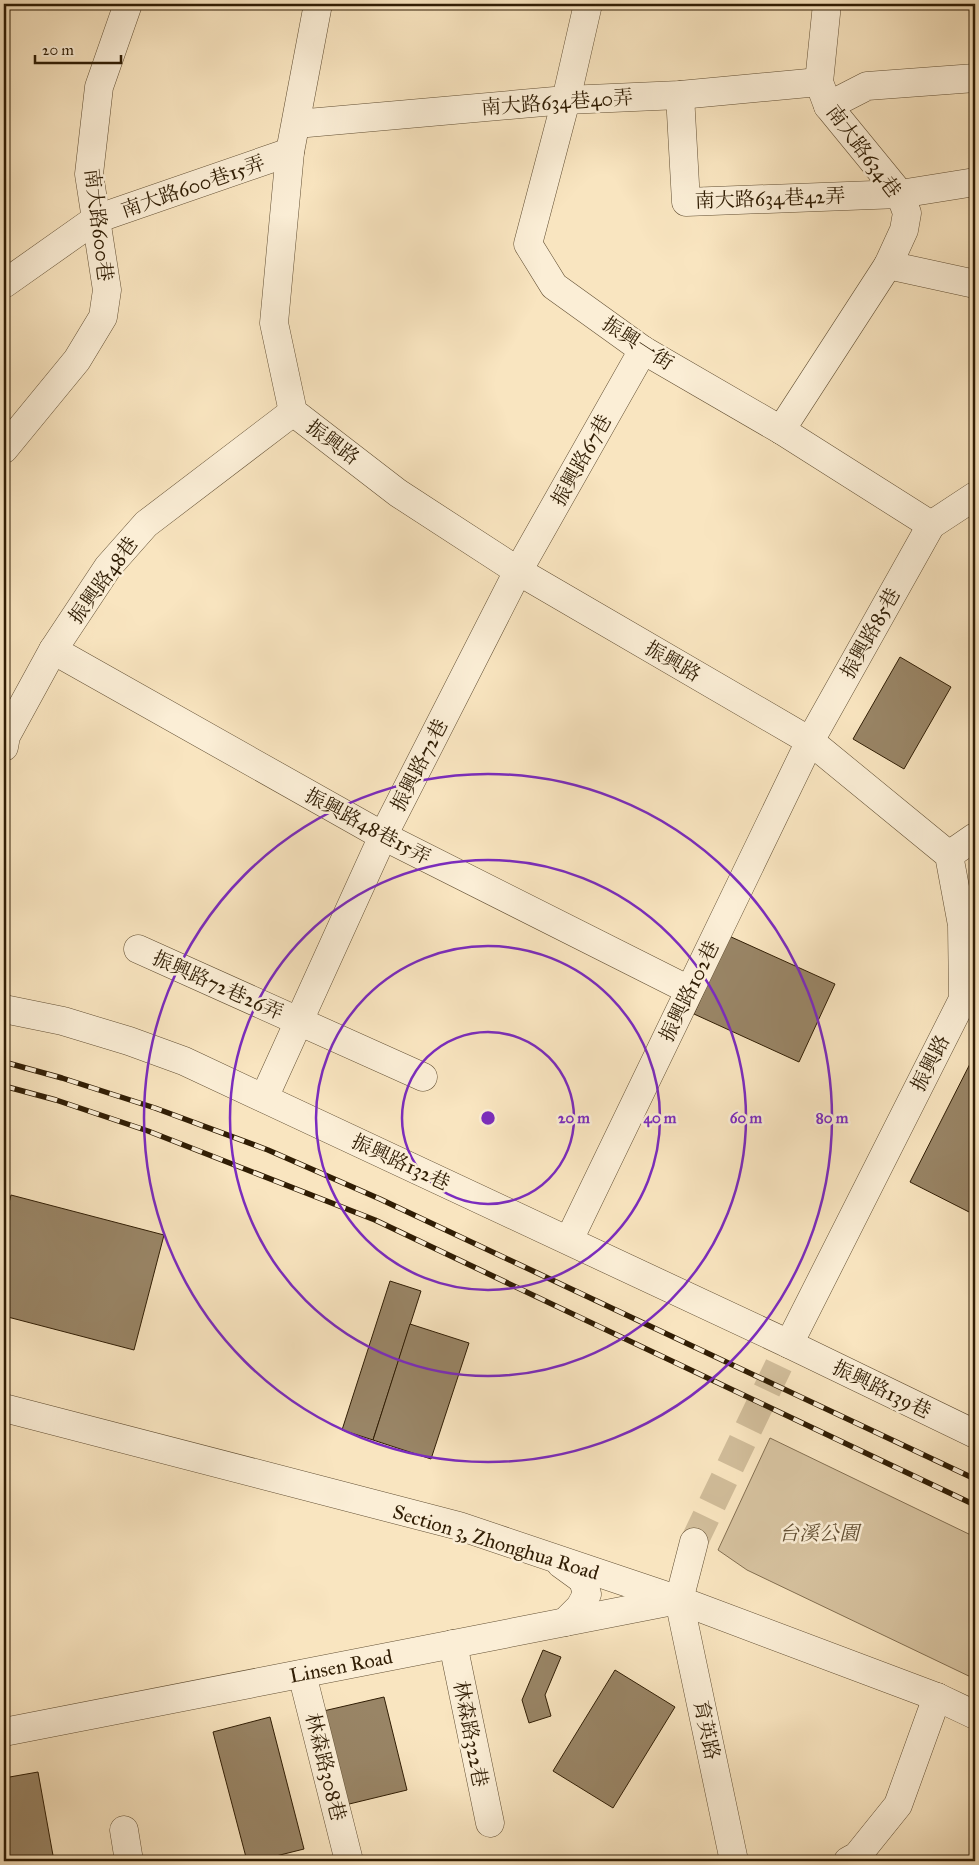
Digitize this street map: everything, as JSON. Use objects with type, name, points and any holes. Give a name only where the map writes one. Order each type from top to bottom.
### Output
[{"type":"street","name":"南大路600巷","points":[[4,449],[76,360],[103,317],[107,290],[89,174],[99,87],[128,4]]},
{"type":"street","name":"振興路","points":[[318,4],[290,152],[274,323],[292,412],[398,492],[518,571],[810,742],[949,855],[962,926],[969,1001],[789,1344]]},
{"type":"street","name":"振興一街","points":[[588,4],[566,100],[528,244],[554,286],[643,350],[781,430],[931,525]]},
{"type":"street","name":"南大路634巷","points":[[781,430],[888,265],[904,230],[907,213],[900,194],[824,94],[827,4]]},
{"type":"street","points":[[824,94],[867,86],[975,78]]},
{"type":"street","name":"南大路634巷40弄","points":[[296,124],[566,100],[680,95],[824,94]]},
{"type":"street","name":"南大路634巷42弄","points":[[680,95],[686,202],[900,194]]},
{"type":"street","name":"南大路600巷15弄","points":[[4,284],[96,220],[290,152]]},
{"type":"street","points":[[900,194],[975,182]]},
{"type":"street","points":[[888,265],[975,284]]},
{"type":"street","name":"振興路67巷","points":[[518,571],[643,350]]},
{"type":"street","name":"振興路48巷","points":[[4,747],[6,736],[53,650],[108,567],[146,524],[292,412]]},
{"type":"street","points":[[931,525],[975,496]]},
{"type":"street","name":"振興路85巷","points":[[810,742],[931,525]]},
{"type":"street","name":"振興路72巷","points":[[264,1098],[382,836],[518,571]]},
{"type":"street","name":"振興路48巷15弄","points":[[53,650],[382,836],[689,990]]},
{"type":"street","name":"振興路102巷","points":[[569,1240],[810,742]]},
{"type":"street","points":[[949,855],[975,837]]},
{"type":"street","name":"振興路72巷26弄","points":[[138,949],[423,1077]]},
{"type":"street","name":"振興路132巷","points":[[4,1009],[63,1021],[129,1041],[184,1061],[789,1344]]},
{"type":"street","name":"振興路139巷","points":[[789,1344],[975,1434]]},
{"type":"street","name":"Section 3, Zhonghua Road","points":[[4,1408],[458,1526],[679,1600],[937,1697],[975,1715]]},
{"type":"street","points":[[679,1600],[694,1542]]},
{"type":"street","points":[[554,1558],[583,1580],[587,1594],[580,1608],[565,1622]]},
{"type":"street","name":"Linsen Road","points":[[4,1732],[679,1600]]},
{"type":"street","name":"育英路","points":[[679,1600],[734,1861]]},
{"type":"street","name":"林森路322巷","points":[[453,1644],[490,1823]]},
{"type":"street","name":"林森路308巷","points":[[302,1674],[349,1861]]},
{"type":"street","points":[[848,1861],[857,1856],[898,1805],[937,1697]]},
{"type":"street","points":[[124,1830],[129,1861]]},
{"type":"green space","name":"台溪公園","points":[[770,1438],[975,1537],[975,1679],[747,1570],[718,1550]]},
{"type":"building","points":[[900,657],[951,687],[904,769],[853,739]]},
{"type":"building","points":[[729,936],[835,984],[799,1062],[694,1014]]},
{"type":"building","points":[[975,1054],[975,1211],[973,1214],[910,1182]]},
{"type":"building","points":[[11,1195],[164,1235],[134,1350],[4,1316],[4,1223]]},
{"type":"building","points":[[390,1281],[421,1291],[373,1440],[342,1430]]},
{"type":"building","points":[[410,1324],[469,1343],[431,1459],[373,1440]]},
{"type":"building","points":[[543,1650],[561,1657],[545,1695],[551,1716],[529,1723],[522,1700]]},
{"type":"building","points":[[615,1670],[675,1707],[613,1808],[553,1771]]},
{"type":"building","points":[[384,1697],[407,1790],[341,1806],[319,1712]]},
{"type":"building","points":[[270,1717],[304,1849],[256,1861],[247,1861],[213,1732]]},
{"type":"building","points":[[38,1772],[54,1861],[4,1861],[4,1778]]},
{"type":"tunnel","points":[[694,1542],[789,1344]]},
{"type":"railway","points":[[4,1062],[62,1078],[155,1108],[268,1150],[380,1199],[975,1479]]},
{"type":"railway","points":[[4,1086],[56,1100],[148,1131],[375,1220],[975,1505]]}]
